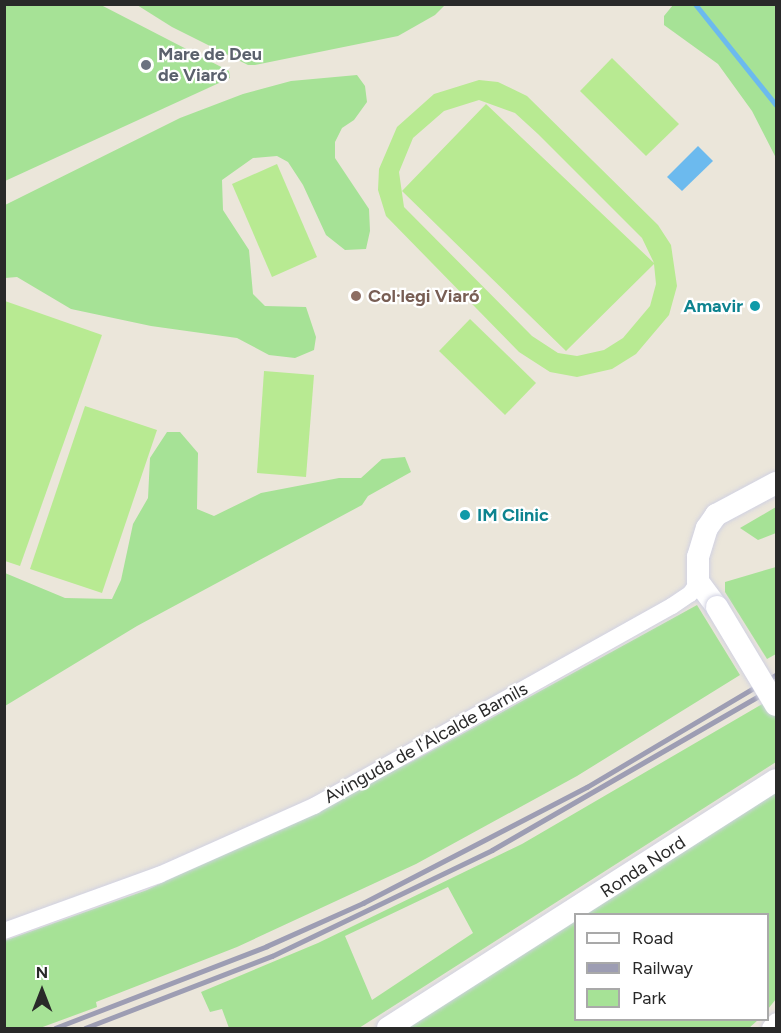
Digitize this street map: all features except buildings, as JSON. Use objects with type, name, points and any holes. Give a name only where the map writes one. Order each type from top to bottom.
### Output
[{"type":"main road","points":[[777,483],[716,515],[701,543],[699,582],[717,607],[777,705]]},
{"type":"main road","name":"Ronda Nord","points":[[387,1029],[777,780]]},
{"type":"street","name":"Avinguda de l'Alcalde Barnils","points":[[4,931],[159,875],[314,806],[672,606],[690,594],[699,582]]},
{"type":"street","points":[[770,1029],[777,1021]]},
{"type":"green space","points":[[4,5],[101,5],[229,71],[230,78],[5,181]]},
{"type":"green space","points":[[137,5],[445,5],[435,15],[398,36],[248,65],[172,27]]},
{"type":"green space","points":[[673,5],[776,5],[776,158],[752,111],[718,64],[664,25],[664,16]]},
{"type":"green space","points":[[612,58],[679,124],[646,156],[580,91]]},
{"type":"green space","points":[[357,75],[365,86],[367,102],[354,120],[342,128],[335,142],[335,158],[369,209],[370,231],[366,249],[345,250],[326,235],[303,185],[288,162],[277,156],[253,158],[222,180],[223,210],[249,250],[253,294],[265,306],[306,307],[316,337],[314,350],[295,358],[269,355],[237,338],[151,326],[71,309],[17,277],[5,278],[5,205],[180,118],[243,94],[291,81]]},
{"type":"green space","points":[[479,80],[498,82],[527,96],[658,225],[671,245],[677,286],[669,315],[636,354],[612,369],[577,377],[550,372],[519,352],[386,216],[378,190],[379,169],[397,127],[434,94]],"holes":[[[479,100],[515,113],[642,238],[654,263],[486,104],[402,191],[566,351],[654,264],[656,284],[650,306],[623,338],[604,350],[577,356],[558,353],[532,336],[404,207],[399,172],[413,138],[444,111]]]},
{"type":"green space","points":[[277,164],[317,257],[272,277],[232,184]]},
{"type":"green space","points":[[5,301],[102,335],[20,566],[5,561]]},
{"type":"green space","points":[[470,319],[536,383],[505,415],[439,351]]},
{"type":"green space","points":[[264,371],[314,375],[306,477],[257,473]]},
{"type":"green space","points":[[85,406],[157,430],[102,593],[30,569]]},
{"type":"green space","points":[[167,432],[180,432],[198,453],[197,509],[214,516],[261,493],[339,478],[361,478],[382,459],[405,457],[411,472],[368,496],[362,505],[137,626],[5,706],[5,573],[65,598],[112,599],[121,580],[133,524],[148,498],[150,458]]},
{"type":"green space","points":[[776,507],[776,533],[758,540],[740,528]]},
{"type":"green space","points":[[776,567],[776,654],[767,659],[725,592],[725,582]]},
{"type":"green space","points":[[697,605],[740,675],[577,776],[416,864],[237,947],[96,1002],[97,1007],[40,1028],[5,1028],[4,941],[147,890],[413,761]]},
{"type":"green space","points":[[776,696],[776,762],[359,1028],[229,1028],[222,1009],[210,1012],[201,992],[318,943],[522,844]],"holes":[[[448,887],[473,933],[372,1000],[345,936]]]},
{"type":"green space","points":[[776,780],[776,999],[769,1008],[769,913],[574,913],[574,1021],[757,1021],[749,1028],[388,1028]]},
{"type":"water","points":[[698,146],[713,161],[682,191],[667,177]]},
{"type":"waterway","points":[[695,4],[776,105]]},
{"type":"railway","points":[[55,1028],[267,946],[363,903],[587,787],[776,675]]},
{"type":"railway","points":[[85,1028],[272,956],[492,850],[761,695]]},
{"type":"place","name":"Mare de Deu de Viaró","points":[[146,65]]},
{"type":"place","name":"Col·legi Viaró","points":[[356,296]]},
{"type":"place","name":"Amavir","points":[[755,306]]},
{"type":"place","name":"IM Clinic","points":[[465,515]]}]
